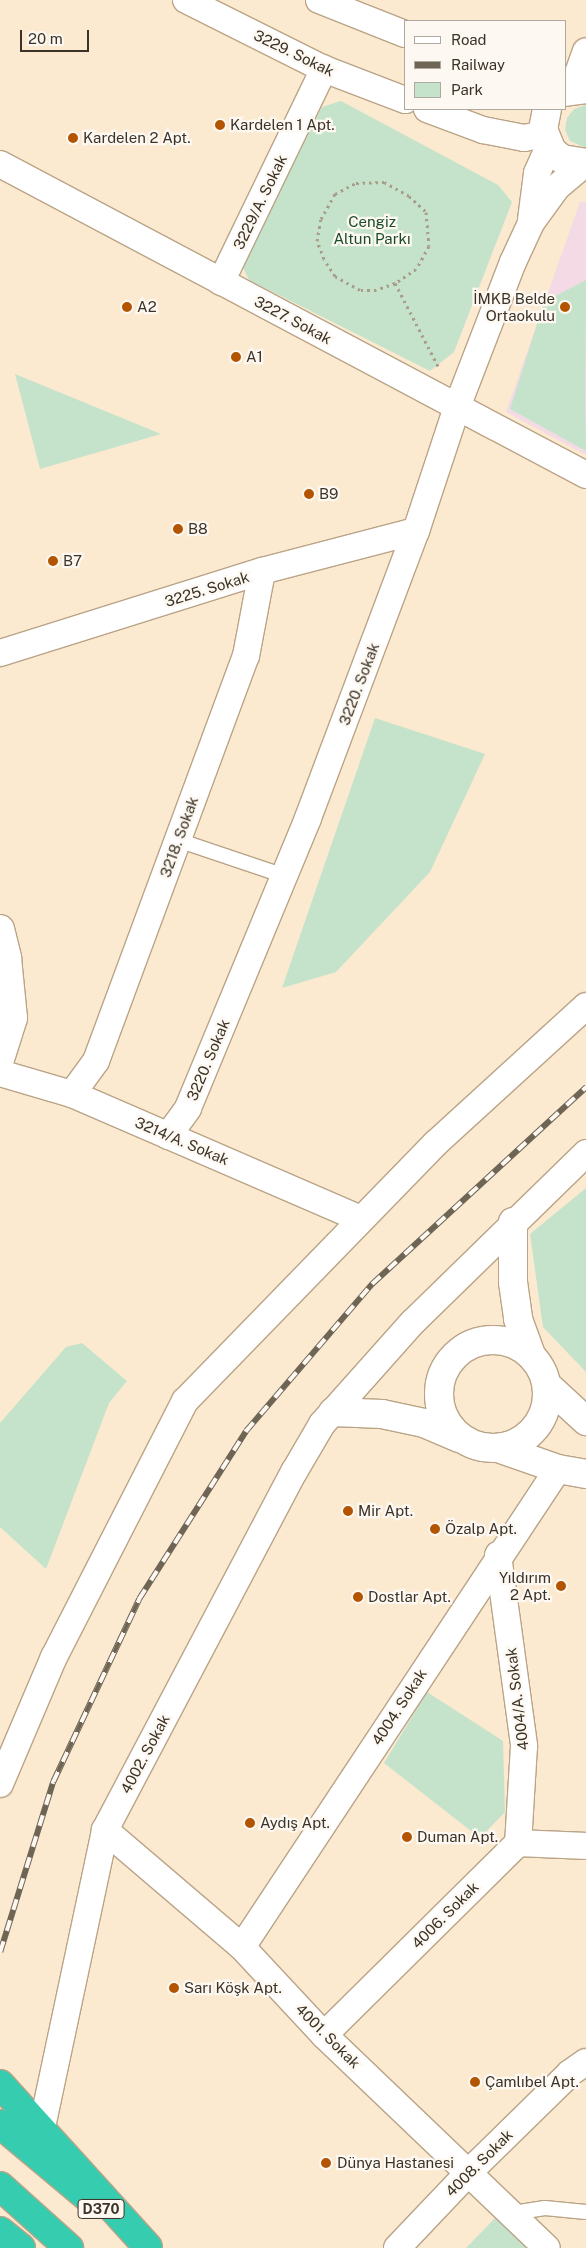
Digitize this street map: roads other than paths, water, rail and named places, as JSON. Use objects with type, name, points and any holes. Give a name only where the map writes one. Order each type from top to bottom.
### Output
[{"type":"highway","points":[[8,2091],[148,2248]]},
{"type":"highway","name":"D370","points":[[0,2124],[148,2248]]},
{"type":"highway","points":[[4,2189],[68,2248]]},
{"type":"highway","points":[[0,2232],[21,2248]]},
{"type":"street","name":"3229. Sokak","points":[[186,0],[324,69],[404,100]]},
{"type":"street","points":[[319,0],[404,34]]},
{"type":"street","points":[[574,90],[586,51]]},
{"type":"street","name":"3229/A. Sokak","points":[[221,282],[324,69]]},
{"type":"street","points":[[430,110],[483,130],[524,138],[546,130]]},
{"type":"street","points":[[546,130],[562,159],[586,163]]},
{"type":"street","points":[[531,223],[537,173],[546,130]]},
{"type":"street","points":[[531,223],[557,187],[586,163]]},
{"type":"street","name":"3227. Sokak","points":[[0,164],[586,475]]},
{"type":"street","name":"3220. Sokak","points":[[168,1136],[188,1108],[285,876],[416,531],[457,407],[531,223]]},
{"type":"street","name":"3225. Sokak","points":[[0,653],[262,571],[416,531]]},
{"type":"street","name":"3218. Sokak","points":[[72,1094],[96,1061],[246,656],[262,571]]},
{"type":"street","points":[[0,929],[7,958],[13,1018],[0,1059]]},
{"type":"street","points":[[0,1784],[54,1657],[185,1401],[436,1143],[586,1006]]},
{"type":"street","name":"3214/A. Sokak","points":[[0,1073],[72,1094],[361,1219]]},
{"type":"street","name":"4002. Sokak","points":[[42,2127],[105,1830],[294,1472],[322,1424],[413,1322],[513,1222],[586,1153]]},
{"type":"street","points":[[513,1222],[513,1282],[518,1320],[532,1355],[542,1369],[548,1386],[586,1421]]},
{"type":"street","points":[[463,1440],[450,1427],[441,1411],[438,1393],[442,1375],[451,1360],[464,1348],[481,1341],[499,1340],[517,1344],[532,1355]]},
{"type":"street","points":[[498,1448],[515,1444],[530,1435],[544,1412],[548,1386]]},
{"type":"street","points":[[333,1412],[382,1414],[424,1423],[480,1447],[498,1448],[558,1469],[586,1474]]},
{"type":"street","name":"4004. Sokak","points":[[242,1947],[498,1555],[558,1469]]},
{"type":"street","name":"4004/A. Sokak","points":[[498,1555],[524,1746],[518,1843]]},
{"type":"street","name":"4001. Sokak","points":[[105,1830],[242,1947],[324,2035],[514,2214],[546,2248]]},
{"type":"street","points":[[518,1843],[586,1846]]},
{"type":"street","name":"4006. Sokak","points":[[324,2035],[518,1843]]},
{"type":"street","name":"4008. Sokak","points":[[397,2248],[469,2172],[570,2073],[586,2062]]},
{"type":"lane","points":[[178,840],[285,876]]},
{"type":"lane","points":[[514,2214],[545,2208],[586,2212]]},
{"type":"railway","points":[[0,1952],[53,1782],[139,1599],[246,1431],[372,1284],[586,1087]]},
{"type":"place","name":"Kardelen 1 Apt.","points":[[220,125]]},
{"type":"place","name":"Kardelen 2 Apt.","points":[[73,138]]},
{"type":"place","name":"A2","points":[[127,307]]},
{"type":"place","name":"İMKB Belde Ortaokulu","points":[[565,307]]},
{"type":"place","name":"A1","points":[[236,357]]},
{"type":"place","name":"B9","points":[[309,494]]},
{"type":"place","name":"B8","points":[[178,529]]},
{"type":"place","name":"B7","points":[[53,561]]},
{"type":"place","name":"Mir Apt.","points":[[348,1511]]},
{"type":"place","name":"Özalp Apt.","points":[[435,1529]]},
{"type":"place","name":"Yıldırım 2 Apt.","points":[[561,1586]]},
{"type":"place","name":"Dostlar Apt.","points":[[358,1597]]},
{"type":"place","name":"Aydış Apt.","points":[[250,1823]]},
{"type":"place","name":"Duman Apt.","points":[[407,1837]]},
{"type":"place","name":"Sarı Köşk Apt.","points":[[174,1988]]},
{"type":"place","name":"Çamlıbel Apt.","points":[[475,2082]]},
{"type":"place","name":"Dünya Hastanesi","points":[[326,2163]]},
{"type":"park label","name":"Cengiz Altun Parkı","points":[[372,230]]}]
